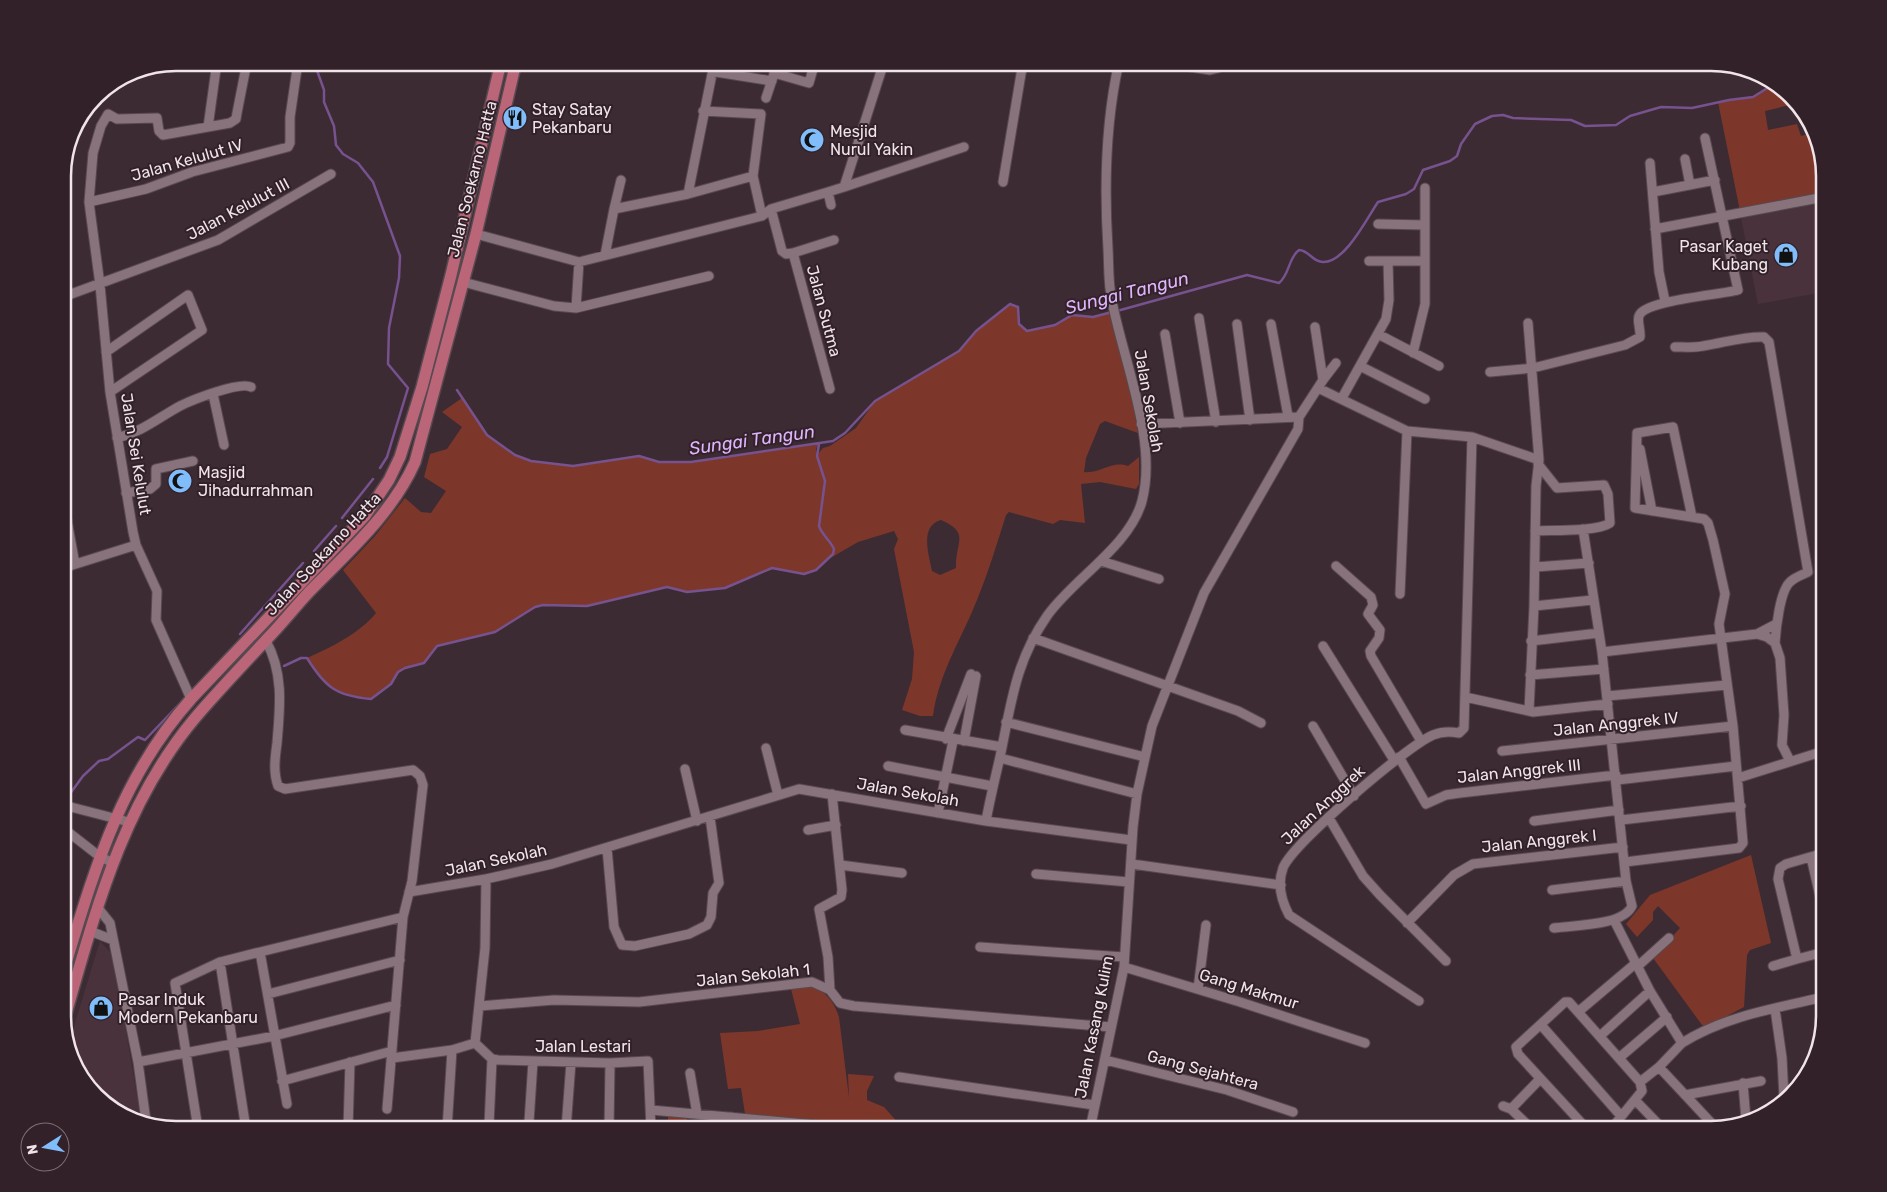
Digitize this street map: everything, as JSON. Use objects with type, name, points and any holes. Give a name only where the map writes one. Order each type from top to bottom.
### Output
[{"type":"main road","name":"Jalan Soekarno Hatta","points":[[71,947],[99,856],[133,781],[168,724],[365,516],[389,480],[400,457],[422,387],[451,275],[499,71]]},
{"type":"main road","name":"Jalan Soekarno Hatta","points":[[71,996],[90,931],[129,822],[139,801],[179,738],[250,656],[362,538],[394,502],[406,484],[415,462],[476,234],[514,71]]},
{"type":"main road","points":[[490,110],[504,113]]},
{"type":"main road","points":[[241,645],[250,656]]},
{"type":"main road","points":[[126,796],[126,806],[139,801]]},
{"type":"main road","points":[[95,870],[103,866],[111,868]]},
{"type":"street","points":[[216,71],[208,127],[230,123],[236,119],[245,71]]},
{"type":"street","name":"Jalan Kelulut IV","points":[[89,202],[146,189],[192,172],[284,148],[290,143],[290,117],[297,71]]},
{"type":"street","points":[[766,98],[775,71]]},
{"type":"street","points":[[688,194],[703,111],[712,74],[716,72],[773,77],[809,83],[813,71]]},
{"type":"street","points":[[844,187],[881,71]]},
{"type":"street","points":[[1003,182],[1022,71]]},
{"type":"street","name":"Jalan Sekolah","points":[[986,821],[1014,682],[1022,660],[1048,614],[1101,561],[1136,516],[1142,501],[1145,453],[1141,424],[1128,360],[1111,300],[1106,174],[1108,130],[1118,71]]},
{"type":"street","points":[[703,111],[761,114],[753,176],[762,216]]},
{"type":"street","name":"Jalan Sei Kelulut","points":[[191,699],[156,620],[157,591],[136,545],[110,392],[100,285],[89,202],[93,153],[101,126],[108,114],[117,119],[156,118],[159,131],[163,135],[208,127]]},
{"type":"street","points":[[1490,372],[1533,368],[1634,341],[1640,337],[1638,318],[1641,312],[1665,301],[1738,290],[1705,138]]},
{"type":"street","points":[[476,234],[579,262],[762,216],[771,210],[964,148]]},
{"type":"street","points":[[1685,159],[1690,185]]},
{"type":"street","points":[[1650,163],[1655,229],[1663,299],[1665,301]]},
{"type":"street","name":"Jalan Kelulut III","points":[[71,294],[218,240],[331,174]]},
{"type":"street","points":[[614,210],[688,194],[753,176]]},
{"type":"street","points":[[605,256],[620,180]]},
{"type":"street","points":[[1653,192],[1715,180]]},
{"type":"street","points":[[1414,353],[1425,304],[1425,188]]},
{"type":"street","points":[[828,192],[831,205]]},
{"type":"street","points":[[1655,229],[1722,218],[1816,199]]},
{"type":"street","points":[[771,210],[782,251],[786,254],[793,253]]},
{"type":"street","points":[[1378,224],[1425,225]]},
{"type":"street","name":"Jalan Sutma","points":[[830,389],[793,253],[834,240]]},
{"type":"street","points":[[1369,261],[1425,262]]},
{"type":"street","points":[[1342,398],[1386,319],[1389,300],[1388,261]]},
{"type":"street","points":[[576,308],[579,262]]},
{"type":"street","points":[[462,282],[554,306],[576,308],[708,276]]},
{"type":"street","points":[[106,352],[188,295],[202,330],[110,392]]},
{"type":"street","points":[[1200,318],[1216,422]]},
{"type":"street","points":[[1528,323],[1539,462],[1534,531],[1534,606],[1529,711]]},
{"type":"street","points":[[1237,324],[1250,420]]},
{"type":"street","points":[[1271,324],[1288,416]]},
{"type":"street","points":[[1315,328],[1320,384],[1342,398],[1407,432],[1472,437],[1539,462],[1557,488],[1604,485],[1610,513],[1610,523],[1606,526],[1534,531]]},
{"type":"street","points":[[1165,334],[1180,423]]},
{"type":"street","points":[[1378,334],[1439,366]]},
{"type":"street","points":[[1675,347],[1702,346],[1756,336],[1764,337],[1769,342],[1808,572],[1791,581],[1786,589],[1776,624],[1775,642],[1780,658],[1784,707],[1782,745],[1790,761]]},
{"type":"street","name":"Jalan Kasang Kulim","points":[[1092,1121],[1124,967],[1129,882],[1132,864],[1131,840],[1137,794],[1152,726],[1204,593],[1298,429],[1299,417],[1336,363]]},
{"type":"street","points":[[1360,366],[1425,399]]},
{"type":"street","points":[[117,438],[134,434],[180,406],[243,385],[251,388]]},
{"type":"street","points":[[213,394],[224,445]]},
{"type":"street","points":[[1141,424],[1299,417]]},
{"type":"street","points":[[1637,433],[1673,427],[1692,517]]},
{"type":"street","points":[[1400,594],[1407,432]]},
{"type":"street","points":[[1625,862],[1742,846],[1733,726],[1719,614],[1725,603],[1725,594],[1713,540],[1708,523],[1704,519],[1635,508],[1637,433]]},
{"type":"street","points":[[1637,433],[1652,511]]},
{"type":"street","points":[[1472,437],[1464,698],[1529,711],[1727,685]]},
{"type":"street","points":[[126,493],[150,489],[156,484],[156,469],[193,461]]},
{"type":"street","points":[[1554,928],[1616,924],[1632,908],[1626,881],[1617,778],[1600,633],[1593,600],[1583,528]]},
{"type":"street","points":[[71,543],[75,564]]},
{"type":"street","points":[[71,565],[136,545]]},
{"type":"street","points":[[1101,561],[1158,579]]},
{"type":"street","points":[[1535,567],[1589,563]]},
{"type":"street","points":[[1336,566],[1371,597],[1373,605],[1368,614],[1380,630],[1379,638],[1370,651],[1371,656],[1421,740]]},
{"type":"street","points":[[1534,606],[1593,600]]},
{"type":"street","points":[[1602,652],[1721,640],[1757,634],[1776,624]]},
{"type":"street","points":[[1531,641],[1600,633]]},
{"type":"street","points":[[1757,634],[1775,642]]},
{"type":"street","points":[[1033,638],[1238,711],[1261,723]]},
{"type":"street","points":[[266,641],[273,653],[280,679],[280,712],[275,766],[275,778],[278,786],[284,788],[413,770],[420,776],[423,785],[409,892],[403,917],[387,1109]]},
{"type":"street","points":[[1323,646],[1396,758]]},
{"type":"street","points":[[1530,675],[1604,669]]},
{"type":"street","points":[[938,813],[946,776],[950,740],[974,675],[964,741]]},
{"type":"street","name":"Jalan Anggrek","points":[[1281,885],[1283,869],[1288,858],[1328,818],[1396,758],[1421,740],[1441,732],[1462,732],[1464,698]]},
{"type":"street","points":[[1006,722],[1145,757]]},
{"type":"street","points":[[1312,726],[1354,796]]},
{"type":"street","name":"Jalan Anggrek IV","points":[[1502,751],[1733,726]]},
{"type":"street","points":[[905,730],[950,740],[1002,747]]},
{"type":"street","points":[[766,748],[778,795]]},
{"type":"street","points":[[1738,778],[1816,753]]},
{"type":"street","points":[[1000,758],[1137,794]]},
{"type":"street","name":"Jalan Anggrek III","points":[[1396,758],[1426,804],[1446,795],[1460,793],[1736,766]]},
{"type":"street","points":[[888,766],[992,786]]},
{"type":"street","points":[[685,769],[697,821]]},
{"type":"street","name":"Jalan Sekolah","points":[[409,892],[486,879],[607,848],[799,789],[986,821],[1131,840]]},
{"type":"street","points":[[830,990],[828,957],[819,909],[842,897],[832,794]]},
{"type":"street","points":[[71,806],[129,822]]},
{"type":"street","points":[[1621,820],[1740,806]]},
{"type":"street","points":[[1534,821],[1619,810]]},
{"type":"street","points":[[607,848],[614,927],[622,945],[635,946],[689,934],[707,925],[711,917],[713,893],[719,883],[710,817]]},
{"type":"street","points":[[1328,818],[1363,876],[1446,961]]},
{"type":"street","points":[[808,830],[836,825]]},
{"type":"street","points":[[71,834],[111,868]]},
{"type":"street","name":"Jalan Anggrek I","points":[[1407,923],[1459,870],[1473,864],[1494,860],[1623,847]]},
{"type":"street","points":[[1797,959],[1778,873],[1786,864],[1816,855]]},
{"type":"street","points":[[1811,857],[1816,879]]},
{"type":"street","points":[[1132,864],[1281,885],[1281,901],[1288,915],[1419,1001]]},
{"type":"street","points":[[840,865],[902,873]]},
{"type":"street","points":[[1036,874],[1129,882]]},
{"type":"street","points":[[475,1043],[480,1006],[486,879]]},
{"type":"street","points":[[1552,890],[1626,881]]},
{"type":"street","points":[[98,908],[110,923],[138,1062],[145,1116]]},
{"type":"street","points":[[197,1121],[175,983],[220,962],[403,917]]},
{"type":"street","points":[[1616,924],[1650,991],[1682,1043]]},
{"type":"street","points":[[1198,989],[1206,925]]},
{"type":"street","points":[[90,931],[113,940]]},
{"type":"street","points":[[1578,1012],[1669,938]]},
{"type":"street","points":[[980,947],[1124,957]]},
{"type":"street","points":[[260,952],[287,1104]]},
{"type":"street","points":[[1773,966],[1816,954]]},
{"type":"street","points":[[268,994],[400,960]]},
{"type":"street","points":[[220,962],[245,1121]]},
{"type":"street","name":"Gang Makmur","points":[[1124,967],[1365,1043]]},
{"type":"street","name":"Jalan Sekolah 1","points":[[480,1006],[554,1000],[639,1002],[812,982],[830,990],[840,1003],[854,1006],[1111,1027]]},
{"type":"street","points":[[1600,1036],[1650,991]]},
{"type":"street","points":[[1640,1082],[1659,1067],[1682,1043],[1699,1032],[1728,1021],[1816,999]]},
{"type":"street","points":[[1579,1121],[1516,1050],[1564,1002],[1569,1002],[1640,1082],[1642,1091],[1636,1101],[1617,1121]]},
{"type":"street","points":[[138,1062],[274,1036],[396,1005]]},
{"type":"street","points":[[1774,1008],[1782,1058],[1784,1091]]},
{"type":"street","points":[[1619,1058],[1667,1017]]},
{"type":"street","points":[[1540,1025],[1621,1116]]},
{"type":"street","points":[[282,1081],[350,1062],[392,1055],[452,1050],[475,1043]]},
{"type":"street","points":[[475,1043],[492,1059],[489,1121]]},
{"type":"street","points":[[448,1121],[452,1050]]},
{"type":"street","name":"Jalan Lestari","points":[[492,1059],[610,1063],[649,1062],[651,1110]]},
{"type":"street","name":"Gang Sejahtera","points":[[1104,1060],[1227,1090],[1293,1112]]},
{"type":"street","points":[[529,1121],[533,1061]]},
{"type":"street","points":[[348,1121],[350,1062]]},
{"type":"street","points":[[567,1121],[571,1062]]},
{"type":"street","points":[[609,1121],[610,1063]]},
{"type":"street","points":[[1659,1067],[1709,1121]]},
{"type":"street","points":[[690,1072],[697,1114]]},
{"type":"street","points":[[899,1077],[1094,1105]]},
{"type":"street","points":[[1522,1121],[1507,1108],[1540,1079]]},
{"type":"street","points":[[1685,1095],[1761,1081]]},
{"type":"street","points":[[1743,1083],[1746,1115]]},
{"type":"street","points":[[1636,1101],[1655,1121]]},
{"type":"street","points":[[651,1121],[651,1110],[757,1121]]},
{"type":"street","points":[[731,1117],[731,1121]]},
{"type":"shaded area","points":[[1768,88],[1788,105],[1765,111],[1768,130],[1797,124],[1801,136],[1807,135],[1816,169],[1816,196],[1740,211],[1718,102],[1753,97]]},
{"type":"shaded area","name":"Pasar Kaget Kubang","points":[[1816,202],[1816,293],[1758,304],[1741,217]]},
{"type":"shaded area","points":[[1010,304],[1018,307],[1019,324],[1027,331],[1055,325],[1072,315],[1093,317],[1111,312],[1127,369],[1138,433],[1105,421],[1100,424],[1086,458],[1084,472],[1096,471],[1116,465],[1128,466],[1139,457],[1139,484],[1136,489],[1100,482],[1081,484],[1085,523],[1060,520],[1053,524],[1009,512],[1006,515],[982,588],[939,688],[933,716],[920,716],[902,710],[912,679],[914,652],[894,549],[898,539],[894,531],[858,542],[827,560],[816,570],[804,574],[772,568],[725,588],[687,592],[667,587],[587,606],[543,605],[535,607],[495,632],[437,646],[424,663],[405,668],[397,674],[391,684],[371,699],[359,698],[333,688],[326,683],[307,658],[335,645],[362,627],[376,613],[343,570],[375,536],[405,498],[421,512],[431,513],[446,491],[424,477],[430,454],[447,449],[462,427],[442,412],[462,398],[487,435],[515,455],[531,461],[573,466],[639,456],[659,462],[691,462],[819,443],[816,449],[817,455],[823,448],[830,446],[856,428],[875,401],[959,351],[976,331]],"holes":[[[941,520],[950,525],[959,534],[956,568],[940,575],[932,571],[927,542],[928,535],[934,523]]]},
{"type":"shaded area","points":[[1751,855],[1771,943],[1750,950],[1747,955],[1744,1007],[1706,1027],[1702,1025],[1653,958],[1680,928],[1658,906],[1653,912],[1653,920],[1637,937],[1626,924],[1650,895]]},
{"type":"shaded area","name":"Pasar Induk Modern Pekanbaru","points":[[100,941],[110,952],[116,973],[140,1114],[112,1099],[93,1080],[79,1056],[72,1032]]},
{"type":"shaded area","points":[[808,985],[828,997],[839,1017],[849,1098],[848,1074],[874,1076],[867,1091],[867,1100],[884,1107],[896,1121],[817,1121],[745,1114],[741,1088],[728,1089],[720,1033],[758,1031],[800,1024],[791,989]]},
{"type":"shaded area","points":[[668,1115],[687,1116],[687,1121],[668,1121]]},
{"type":"waterway","points":[[317,71],[324,90],[324,102],[334,126],[336,145],[343,154],[358,163],[373,182],[400,256],[399,278],[389,328],[388,364],[408,388],[387,457],[380,468]]},
{"type":"waterway","name":"Sungai Tangun","points":[[1117,311],[1247,275],[1279,283],[1283,279],[1295,253],[1299,250],[1319,261],[1331,260],[1347,248],[1378,202],[1406,194],[1414,189],[1423,170],[1450,161],[1457,156],[1461,144],[1475,124],[1492,116],[1503,115],[1513,118],[1571,120],[1585,126],[1616,125],[1630,116],[1661,107],[1692,108],[1753,97],[1768,88]]},
{"type":"waterway","name":"Sungai Tangun","points":[[457,390],[487,435],[515,455],[531,461],[573,466],[639,456],[659,462],[691,462],[833,441],[845,433],[875,401],[959,351],[976,331],[1010,304],[1018,307],[1019,324],[1027,331],[1055,325],[1072,315],[1093,317],[1112,312]]},
{"type":"waterway","points":[[284,666],[301,658],[307,658],[326,683],[333,688],[359,698],[371,699],[391,684],[398,672],[424,663],[437,646],[495,632],[535,607],[543,605],[587,606],[667,587],[687,592],[725,588],[772,568],[804,574],[816,570],[833,554],[834,549],[819,526],[825,481],[817,456],[819,444]]},
{"type":"waterway","points":[[342,518],[373,479]]},
{"type":"waterway","points":[[314,551],[336,526]]},
{"type":"waterway","points":[[240,634],[303,563]]},
{"type":"waterway","points":[[71,792],[83,776],[99,761],[108,759],[138,737],[145,740],[185,698]]},
{"type":"place","name":"Stay Satay Pekanbaru","points":[[515,118]]},
{"type":"place","name":"Mesjid Nurul Yakin","points":[[812,140]]},
{"type":"place","name":"Pasar Kaget Kubang","points":[[1786,255]]},
{"type":"place","name":"Masjid Jihadurrahman","points":[[180,481]]},
{"type":"place","name":"Pasar Induk Modern Pekanbaru","points":[[101,1008]]}]
